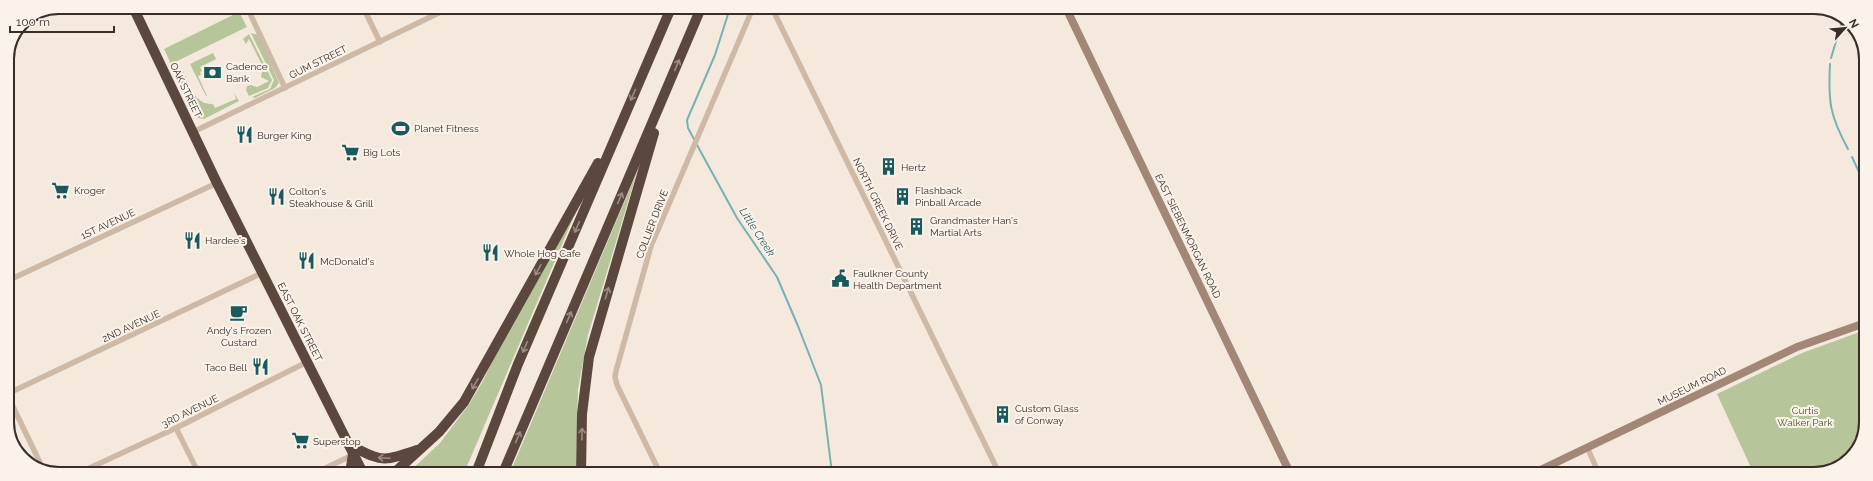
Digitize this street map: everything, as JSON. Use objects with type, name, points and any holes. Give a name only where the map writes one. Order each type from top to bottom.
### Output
[{"type":"highway","name":"OAK STREET","points":[[136,14],[217,182]]},
{"type":"highway","points":[[478,467],[518,364],[668,14]]},
{"type":"highway","points":[[506,467],[698,14]]},
{"type":"highway","points":[[581,467],[582,414],[589,357],[668,87]]},
{"type":"highway","points":[[401,467],[452,418],[472,389],[625,114]]},
{"type":"highway","name":"EAST OAK STREET","points":[[217,182],[360,467]]},
{"type":"highway","points":[[348,445],[367,454],[383,459],[394,458],[421,449]]},
{"type":"highway","points":[[351,467],[353,454]]},
{"type":"street","points":[[249,14],[284,88]]},
{"type":"street","points":[[366,14],[380,42]]},
{"type":"street","name":"GUM STREET","points":[[193,132],[437,14]]},
{"type":"street","name":"COLLIER DRIVE","points":[[657,467],[617,385],[615,377],[651,246],[749,14]]},
{"type":"street","name":"NORTH CREEK DRIVE","points":[[775,14],[996,467]]},
{"type":"street","name":"EAST SIEBENMORGAN ROAD","points":[[1069,14],[1287,467]]},
{"type":"street","name":"1ST AVENUE","points":[[14,278],[217,182]]},
{"type":"street","name":"2ND AVENUE","points":[[14,391],[262,273]]},
{"type":"street","name":"MUSEUM ROAD","points":[[1546,467],[1797,347],[1859,325]]},
{"type":"street","name":"3RD AVENUE","points":[[91,467],[176,428],[307,362]]},
{"type":"street","points":[[14,409],[40,463]]},
{"type":"street","points":[[176,428],[196,467]]},
{"type":"street","points":[[1587,447],[1596,467]]},
{"type":"street","points":[[326,467],[353,454]]},
{"type":"green space","points":[[235,14],[240,14],[247,27],[171,64],[164,49]]},
{"type":"green space","points":[[251,33],[258,35],[279,83],[275,88],[255,98],[252,97],[270,89],[274,80]]},
{"type":"green space","points":[[249,34],[272,80],[268,88],[249,96],[246,90],[247,86],[251,85],[257,87],[269,81],[261,77],[263,67],[249,39],[246,44],[243,39]]},
{"type":"green space","points":[[213,53],[216,59],[200,67],[202,71],[200,72],[201,75],[198,76],[206,96],[190,64]]},
{"type":"green space","points":[[181,70],[183,71],[197,98],[201,101],[213,104],[215,108],[236,99],[234,93],[239,101],[204,119],[198,118],[176,74]]},
{"type":"green space","points":[[637,172],[588,335],[578,389],[576,467],[513,467]]},
{"type":"green space","points":[[575,214],[467,467],[414,467],[440,443],[470,403],[484,379],[502,340]]},
{"type":"green space","name":"Curtis Walker Park","points":[[1859,332],[1859,422],[1857,436],[1848,452],[1841,458],[1828,465],[1814,467],[1751,467],[1717,394],[1802,353]]},
{"type":"waterway","name":"Little Creek","points":[[695,141],[688,128],[687,120],[715,55],[728,14]]},
{"type":"waterway","points":[[1831,58],[1841,23]]},
{"type":"waterway","points":[[1830,64],[1829,89],[1834,118],[1848,149]]},
{"type":"waterway","name":"Little Creek","points":[[697,145],[737,218],[777,277],[798,326],[821,385],[831,467]]},
{"type":"waterway","points":[[1852,157],[1859,172]]},
{"type":"place","name":"Cadence Bank","points":[[213,72]]},
{"type":"place","name":"Planet Fitness","points":[[401,128]]},
{"type":"place","name":"Burger King","points":[[244,135]]},
{"type":"place","name":"Big Lots","points":[[350,152]]},
{"type":"place","name":"Hertz","points":[[888,167]]},
{"type":"place","name":"Kroger","points":[[61,190]]},
{"type":"place","name":"Flashback Pinball Arcade","points":[[902,196]]},
{"type":"place","name":"Colton's Steakhouse & Grill","points":[[276,197]]},
{"type":"place","name":"Grandmaster Han's Martial Arts","points":[[917,226]]},
{"type":"place","name":"Hardee's","points":[[192,240]]},
{"type":"place","name":"Whole Hog Cafe","points":[[491,253]]},
{"type":"place","name":"McDonald's","points":[[307,261]]},
{"type":"place","name":"Faulkner County Health Department","points":[[840,279]]},
{"type":"place","name":"Andy's Frozen Custard","points":[[239,313]]},
{"type":"place","name":"Taco Bell","points":[[260,367]]},
{"type":"place","name":"Custom Glass of Conway","points":[[1002,414]]},
{"type":"place","name":"Superstop","points":[[300,441]]}]
